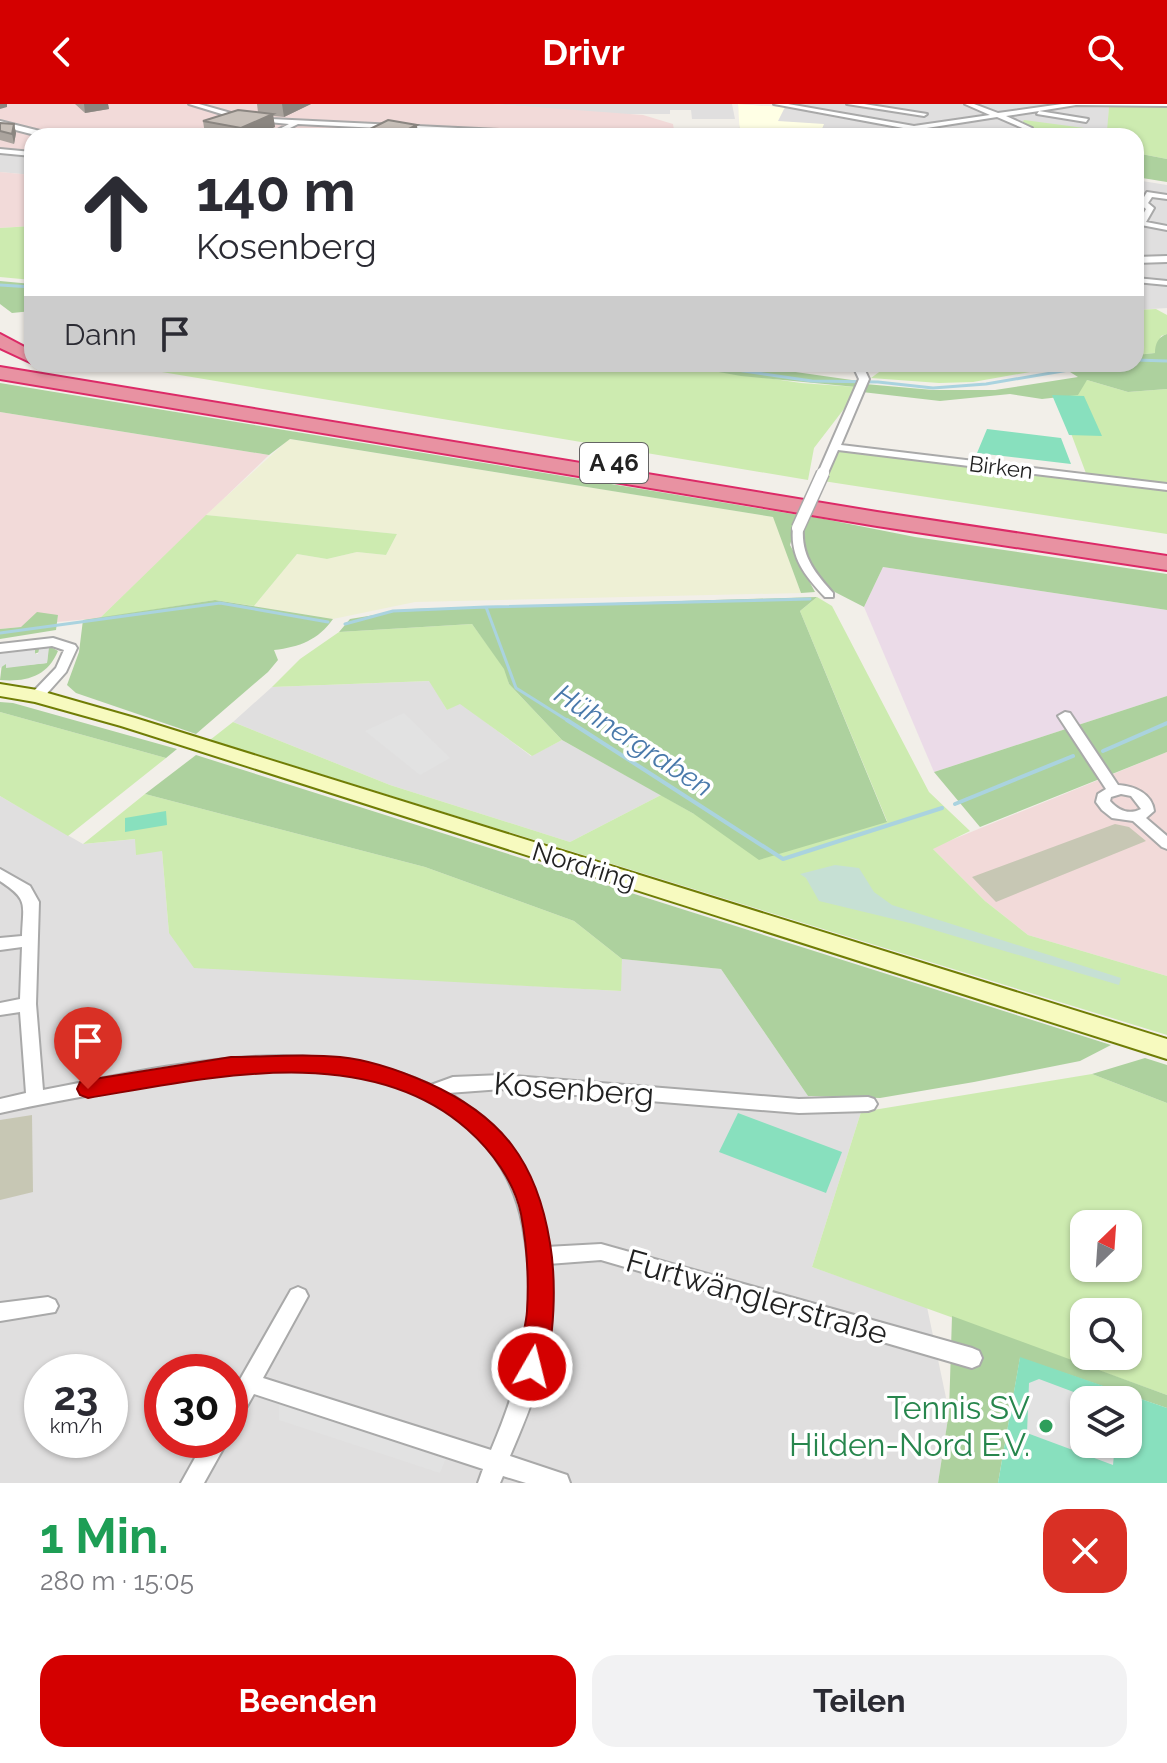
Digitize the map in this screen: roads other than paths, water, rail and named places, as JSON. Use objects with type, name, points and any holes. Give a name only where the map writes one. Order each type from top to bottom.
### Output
[{"type":"highway","points":[[0,339],[24,354]]},
{"type":"highway","name":"A 46","points":[[0,363],[24,367]]},
{"type":"highway","name":"A 46","points":[[55,372],[1167,552]]},
{"type":"highway","points":[[79,372],[110,381]]},
{"type":"highway","name":"A 46","points":[[0,375],[1167,563]]},
{"type":"main road","name":"Nordring","points":[[0,690],[37,696],[1167,1049]]},
{"type":"street","points":[[192,104],[238,117],[405,128]]},
{"type":"street","points":[[777,104],[851,115],[901,128]]},
{"type":"street","points":[[850,104],[924,114]]},
{"type":"street","points":[[851,115],[868,107],[886,104]]},
{"type":"street","points":[[968,104],[1027,128]]},
{"type":"street","points":[[1009,104],[1020,112]]},
{"type":"street","points":[[936,128],[997,115],[1075,104],[1167,104]]},
{"type":"street","points":[[1030,110],[1086,120]]},
{"type":"street","points":[[286,128],[296,123]]},
{"type":"street","points":[[3,126],[24,131]]},
{"type":"street","points":[[0,151],[24,153]]},
{"type":"street","points":[[1144,204],[1147,191],[1167,197]]},
{"type":"street","points":[[1144,223],[1167,228]]},
{"type":"street","points":[[1144,260],[1167,259]]},
{"type":"street","points":[[1144,281],[1167,283]]},
{"type":"street","points":[[829,595],[802,563],[797,550],[798,528],[863,381],[860,372]]},
{"type":"street","name":"Birken","points":[[835,447],[1167,487]]},
{"type":"street","points":[[0,648],[53,642],[71,648],[62,669],[37,696]]},
{"type":"street","points":[[1065,716],[1114,790]]},
{"type":"street","points":[[1137,817],[1148,807],[1142,797],[1129,791],[1114,790],[1105,794],[1106,807],[1123,816],[1137,817],[1167,844]]},
{"type":"street","points":[[0,874],[25,890],[31,902],[28,1004],[35,1098]]},
{"type":"street","points":[[0,944],[28,941]]},
{"type":"street","points":[[0,1009],[28,1004]]},
{"type":"street","points":[[0,1106],[194,1070],[268,1064],[340,1065],[368,1070],[431,1092],[456,1106],[489,1134],[519,1177],[533,1211],[540,1256],[540,1313],[532,1367],[492,1473]]},
{"type":"street","name":"Kosenberg","points":[[431,1092],[453,1084],[502,1082],[799,1106],[868,1104]]},
{"type":"street","name":"Furtwänglerstraße","points":[[540,1256],[601,1252],[972,1358]]},
{"type":"street","points":[[298,1296],[249,1383],[492,1473],[559,1483]]},
{"type":"street","points":[[0,1312],[48,1306]]},
{"type":"street","points":[[192,1483],[207,1458]]},
{"type":"waterway","points":[[0,285],[24,286]]},
{"type":"waterway","points":[[1144,360],[1167,361]]},
{"type":"waterway","points":[[751,372],[812,381],[878,382],[933,388],[986,384],[1057,372]]},
{"type":"waterway","points":[[486,607],[810,599]]},
{"type":"waterway","name":"Hühnergraben","points":[[0,633],[220,603],[328,622]]},
{"type":"waterway","name":"Hühnergraben","points":[[345,624],[393,611],[486,607]]},
{"type":"waterway","name":"Hühnergraben","points":[[486,607],[516,688],[570,722]]},
{"type":"waterway","name":"Hühnergraben","points":[[567,720],[783,859],[942,808]]},
{"type":"waterway","name":"Hühnergraben","points":[[1103,751],[1167,723]]},
{"type":"waterway","name":"Hühnergraben","points":[[955,804],[1073,756]]},
{"type":"place","name":"Tennis SV Hilden-Nord E.V.","points":[[1046,1426]]}]
